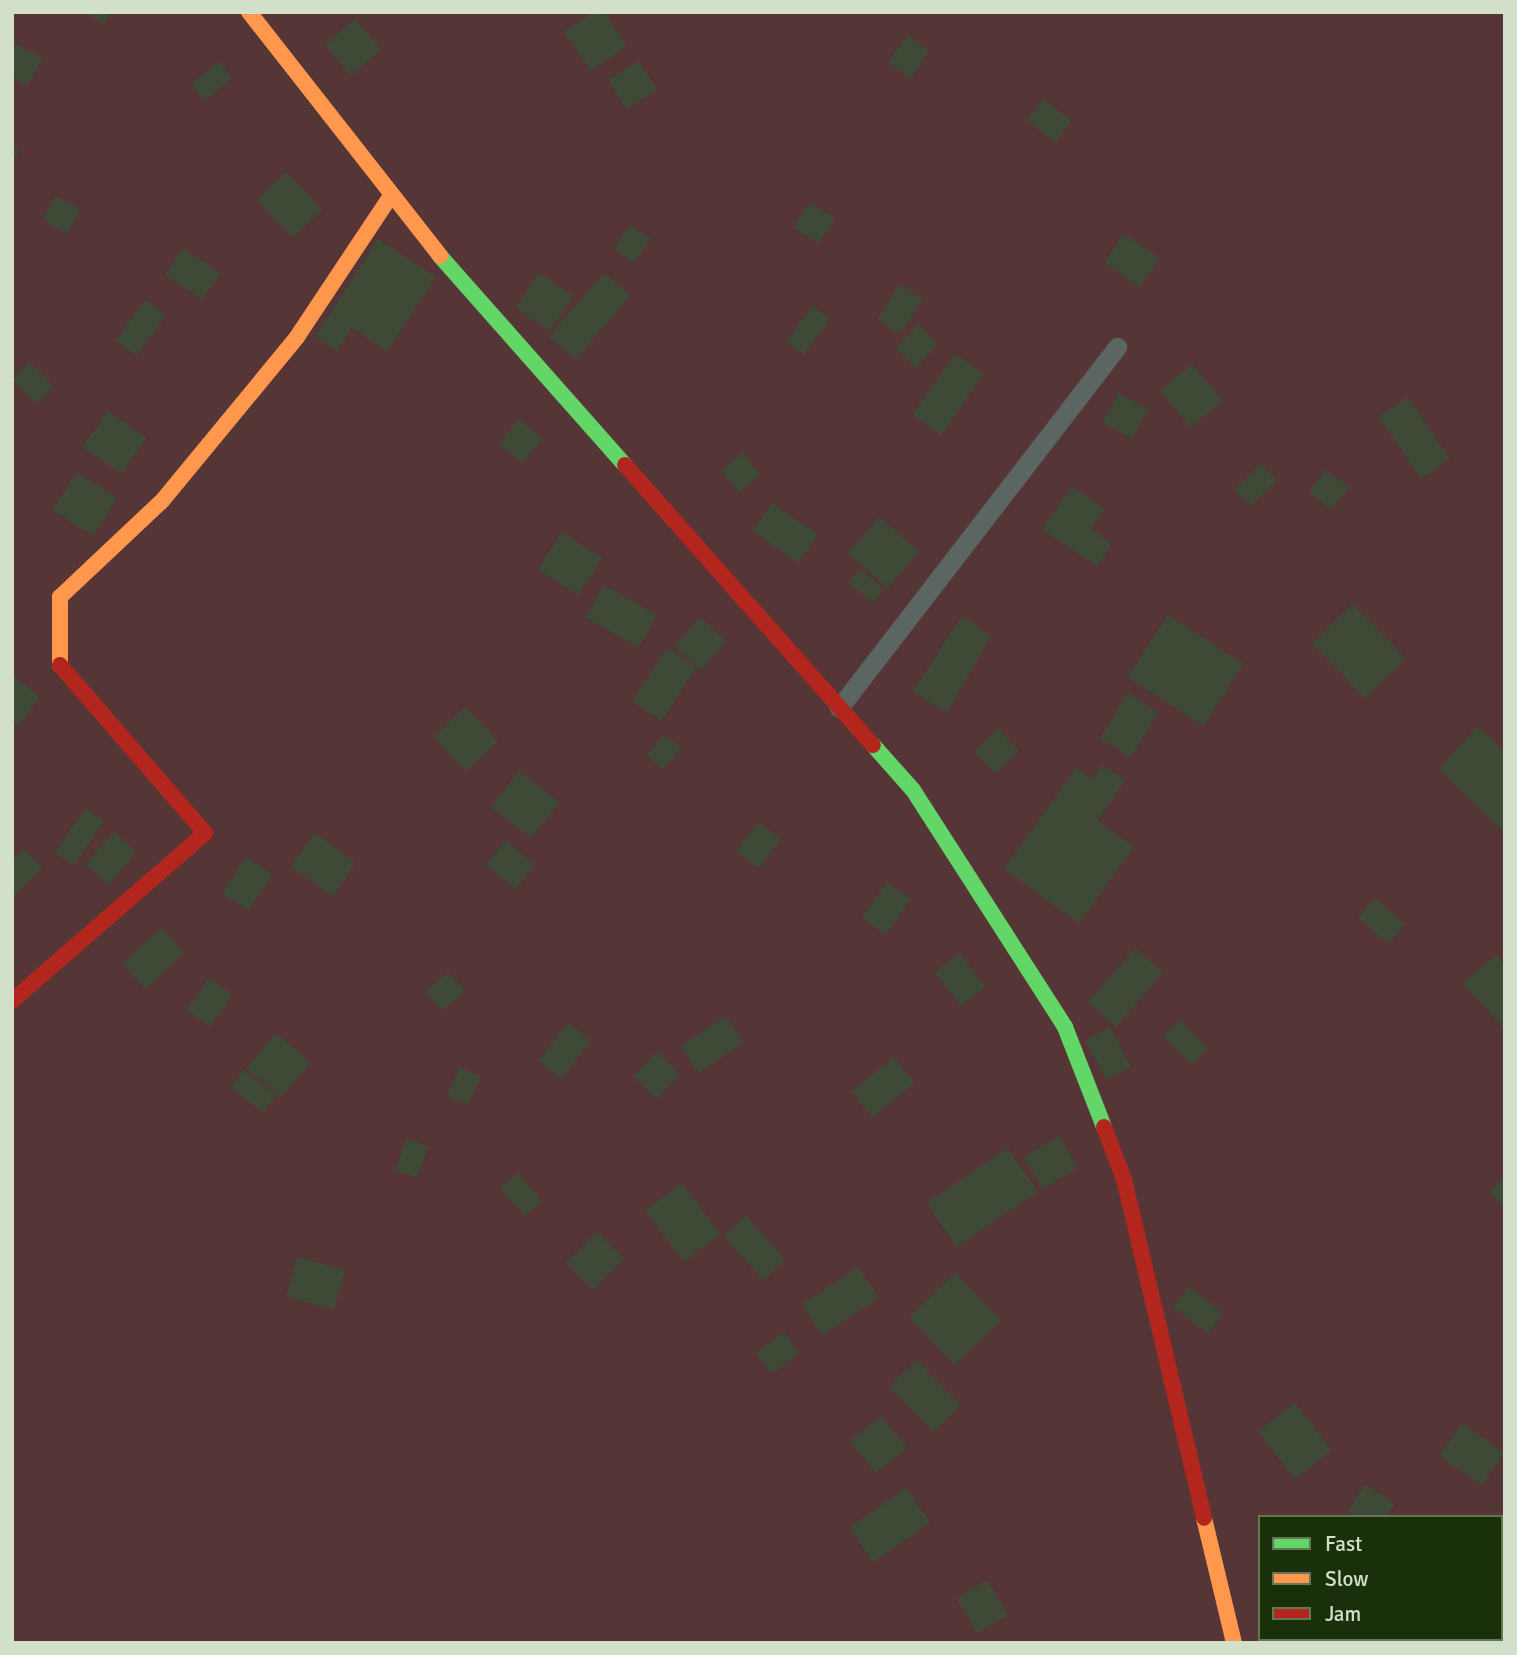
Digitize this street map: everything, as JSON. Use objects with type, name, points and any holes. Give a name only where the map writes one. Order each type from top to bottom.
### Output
[{"type":"street","points":[[249,12],[390,197],[914,790],[1065,1027],[1124,1180],[1234,1643]]},
{"type":"street","points":[[12,1001],[205,833],[60,672],[60,597],[179,481],[297,337],[390,197]]},
{"type":"lane","points":[[839,708],[1117,348]]},
{"type":"shaded area","points":[[12,12],[1505,12],[1505,1643],[12,1643]]},
{"type":"building","points":[[83,12],[111,12],[104,24]]},
{"type":"building","points":[[593,12],[604,12],[627,46],[591,71],[564,32]]},
{"type":"building","points":[[355,19],[381,49],[351,75],[325,45]]},
{"type":"building","points":[[908,35],[930,51],[910,78],[888,63]]},
{"type":"building","points":[[13,42],[43,59],[27,85],[12,77]]},
{"type":"building","points":[[639,61],[657,90],[626,109],[608,80]]},
{"type":"building","points":[[219,62],[232,78],[205,100],[192,84]]},
{"type":"building","points":[[1043,99],[1072,121],[1056,142],[1027,121]]},
{"type":"building","points":[[12,145],[20,151],[12,160]]},
{"type":"building","points":[[286,172],[322,209],[293,238],[257,200]]},
{"type":"building","points":[[56,196],[80,210],[67,233],[42,219]]},
{"type":"building","points":[[810,202],[835,218],[819,243],[794,227]]},
{"type":"building","points":[[630,225],[651,239],[635,263],[614,249]]},
{"type":"building","points":[[1124,234],[1160,258],[1140,287],[1104,263]]},
{"type":"building","points":[[378,239],[436,277],[387,351],[352,328],[337,351],[315,337]]},
{"type":"building","points":[[183,248],[220,273],[202,300],[165,275]]},
{"type":"building","points":[[539,273],[573,296],[550,331],[516,308]]},
{"type":"building","points":[[604,273],[630,296],[575,359],[549,336]]},
{"type":"building","points":[[900,284],[923,299],[900,334],[877,319]]},
{"type":"building","points":[[145,300],[166,315],[137,356],[116,340]]},
{"type":"building","points":[[812,306],[830,319],[804,355],[786,342]]},
{"type":"building","points":[[918,325],[938,344],[916,367],[896,348]]},
{"type":"building","points":[[955,354],[984,374],[941,435],[913,415]]},
{"type":"building","points":[[30,362],[54,386],[36,404],[12,380]]},
{"type":"building","points":[[1192,364],[1223,401],[1191,428],[1160,391]]},
{"type":"building","points":[[1119,393],[1148,410],[1132,439],[1102,422]]},
{"type":"building","points":[[1407,397],[1450,458],[1421,479],[1378,417]]},
{"type":"building","points":[[108,411],[147,438],[121,474],[83,447]]},
{"type":"building","points":[[518,419],[542,438],[523,463],[498,444]]},
{"type":"building","points":[[743,453],[761,475],[739,492],[721,471]]},
{"type":"building","points":[[1261,464],[1277,481],[1250,506],[1234,489]]},
{"type":"building","points":[[1326,470],[1349,488],[1332,510],[1309,492]]},
{"type":"building","points":[[77,472],[117,498],[93,536],[52,510]]},
{"type":"building","points":[[1072,487],[1105,509],[1091,529],[1112,544],[1097,566],[1042,529]]},
{"type":"building","points":[[772,503],[818,535],[798,563],[752,531]]},
{"type":"building","points":[[879,517],[919,552],[888,588],[848,553]]},
{"type":"building","points":[[562,532],[602,558],[578,595],[538,569]]},
{"type":"building","points":[[860,569],[884,589],[872,603],[848,583]]},
{"type":"building","points":[[604,585],[657,616],[638,648],[586,617]]},
{"type":"building","points":[[1353,604],[1406,659],[1365,698],[1312,644]]},
{"type":"building","points":[[1168,615],[1243,664],[1203,726],[1128,677]]},
{"type":"building","points":[[962,616],[991,636],[947,713],[913,691]]},
{"type":"building","points":[[700,617],[727,641],[701,670],[674,646]]},
{"type":"building","points":[[667,648],[696,667],[661,721],[632,702]]},
{"type":"building","points":[[12,675],[40,697],[18,726],[12,722]]},
{"type":"building","points":[[1128,693],[1159,712],[1130,757],[1100,738]]},
{"type":"building","points":[[466,707],[498,741],[466,771],[434,737]]},
{"type":"building","points":[[1478,726],[1505,752],[1505,833],[1439,769]]},
{"type":"building","points":[[998,729],[1019,751],[995,774],[974,752]]},
{"type":"building","points":[[664,734],[681,748],[663,770],[646,756]]},
{"type":"building","points":[[1102,765],[1126,781],[1097,820],[1134,847],[1079,923],[1004,869],[1076,768],[1092,780]]},
{"type":"building","points":[[519,771],[559,802],[531,839],[491,807]]},
{"type":"building","points":[[85,808],[104,821],[74,866],[55,853]]},
{"type":"building","points":[[759,822],[781,839],[758,868],[736,851]]},
{"type":"building","points":[[114,832],[137,852],[108,884],[86,864]]},
{"type":"building","points":[[315,833],[356,863],[332,896],[291,866]]},
{"type":"building","points":[[506,841],[535,865],[515,889],[486,865]]},
{"type":"building","points":[[23,849],[42,868],[14,896],[12,860]]},
{"type":"building","points":[[246,857],[273,875],[248,911],[222,893]]},
{"type":"building","points":[[887,882],[911,899],[886,935],[862,918]]},
{"type":"building","points":[[1375,898],[1405,924],[1388,944],[1358,918]]},
{"type":"building","points":[[161,928],[184,953],[145,989],[122,964]]},
{"type":"building","points":[[1135,948],[1163,972],[1116,1027],[1088,1002]]},
{"type":"building","points":[[959,953],[985,987],[961,1006],[935,972]]},
{"type":"building","points":[[1496,955],[1505,965],[1505,1030],[1463,983]]},
{"type":"building","points":[[448,972],[465,991],[442,1011],[426,992]]},
{"type":"building","points":[[209,978],[233,995],[210,1027],[187,1010]]},
{"type":"building","points":[[726,1016],[744,1043],[698,1073],[680,1047]]},
{"type":"building","points":[[1180,1020],[1208,1048],[1192,1065],[1164,1036]]},
{"type":"building","points":[[568,1023],[591,1041],[561,1079],[538,1061]]},
{"type":"building","points":[[1110,1027],[1131,1067],[1106,1080],[1085,1040]]},
{"type":"building","points":[[276,1033],[310,1062],[281,1097],[246,1068]]},
{"type":"building","points":[[657,1052],[680,1074],[656,1099],[633,1076]]},
{"type":"building","points":[[894,1057],[915,1083],[872,1117],[851,1092]]},
{"type":"building","points":[[460,1067],[481,1077],[468,1105],[447,1095]]},
{"type":"building","points":[[244,1070],[276,1095],[263,1113],[230,1087]]},
{"type":"building","points":[[1059,1136],[1078,1168],[1043,1189],[1024,1157]]},
{"type":"building","points":[[406,1139],[428,1146],[418,1177],[396,1170]]},
{"type":"building","points":[[1008,1148],[1038,1192],[956,1247],[927,1203]]},
{"type":"building","points":[[518,1173],[542,1201],[525,1216],[501,1188]]},
{"type":"building","points":[[1505,1176],[1505,1208],[1489,1192]]},
{"type":"building","points":[[682,1183],[721,1234],[684,1262],[645,1211]]},
{"type":"building","points":[[746,1216],[785,1260],[763,1280],[724,1236]]},
{"type":"building","points":[[597,1232],[624,1259],[593,1290],[566,1263]]},
{"type":"building","points":[[297,1257],[345,1270],[335,1310],[286,1297]]},
{"type":"building","points":[[858,1267],[879,1298],[822,1336],[802,1305]]},
{"type":"building","points":[[955,1273],[1001,1320],[955,1365],[909,1317]]},
{"type":"building","points":[[1189,1287],[1223,1313],[1208,1334],[1173,1308]]},
{"type":"building","points":[[784,1332],[800,1353],[772,1374],[756,1353]]},
{"type":"building","points":[[917,1360],[961,1405],[933,1432],[890,1386]]},
{"type":"building","points":[[1295,1403],[1332,1450],[1295,1479],[1258,1432]]},
{"type":"building","points":[[881,1416],[907,1448],[876,1473],[850,1441]]},
{"type":"building","points":[[1462,1423],[1505,1453],[1482,1486],[1439,1456]]},
{"type":"building","points":[[1365,1484],[1395,1504],[1387,1515],[1356,1515],[1348,1510]]},
{"type":"building","points":[[906,1488],[930,1522],[874,1562],[849,1528]]},
{"type":"building","points":[[987,1580],[1008,1615],[977,1634],[956,1599]]},
{"type":"traffic: fast","points":[[440,256],[625,465]]},
{"type":"traffic: fast","points":[[873,745],[913,790],[1065,1027],[1104,1127]]},
{"type":"traffic: slow","points":[[249,12],[440,256]]},
{"type":"traffic: slow","points":[[60,665],[60,597],[162,501],[297,337],[390,197]]},
{"type":"traffic: slow","points":[[1204,1518],[1234,1643]]},
{"type":"traffic: jam","points":[[625,465],[873,745]]},
{"type":"traffic: jam","points":[[12,1001],[205,833],[60,665]]},
{"type":"traffic: jam","points":[[1104,1127],[1124,1179],[1204,1518]]}]
